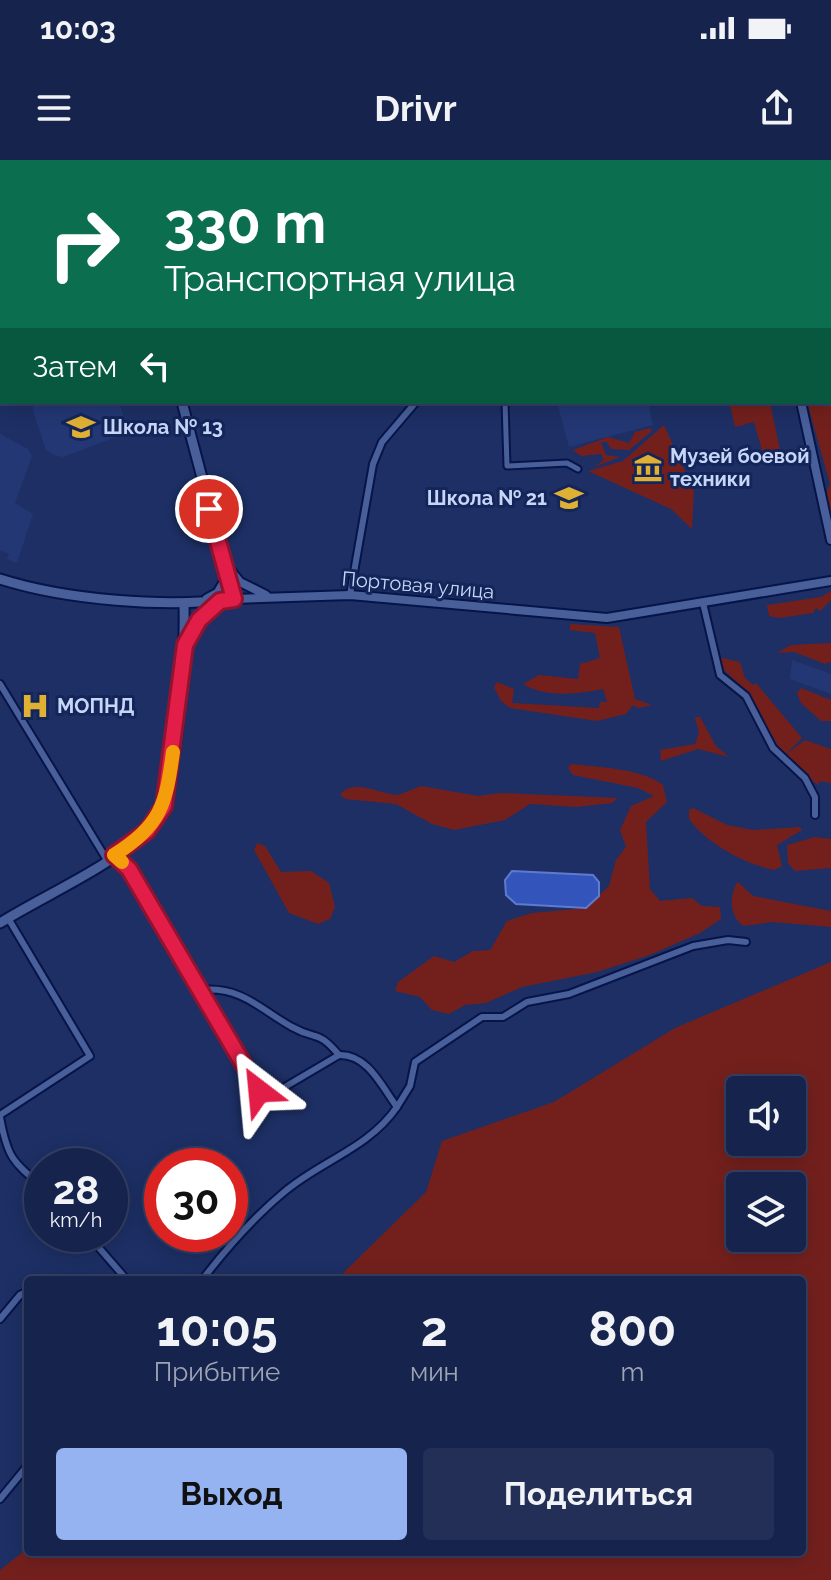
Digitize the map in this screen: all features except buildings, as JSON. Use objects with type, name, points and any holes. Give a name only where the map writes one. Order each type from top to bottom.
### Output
[{"type":"main road","points":[[183,404],[234,599]]},
{"type":"main road","points":[[185,645],[199,620],[220,601],[226,566]]},
{"type":"main road","name":"Портовая улица","points":[[0,579],[44,591],[184,604],[234,599]]},
{"type":"main road","points":[[199,603],[218,593],[226,579]]},
{"type":"main road","points":[[151,601],[177,612],[184,628]]},
{"type":"main road","points":[[4,920],[110,857],[147,831],[164,806],[185,645],[184,604]]},
{"type":"street","points":[[350,595],[373,464],[382,442],[414,404]]},
{"type":"street","points":[[505,404],[507,466],[567,463],[578,469]]},
{"type":"street","points":[[801,404],[831,540]]},
{"type":"street","points":[[226,566],[248,588],[271,597]]},
{"type":"street","name":"Портовая улица","points":[[234,599],[350,595],[578,618],[619,617],[831,581]]},
{"type":"street","points":[[703,603],[720,675],[746,696],[773,748],[805,778],[815,797],[815,815]]},
{"type":"street","points":[[0,684],[110,857],[129,869],[259,1091],[278,1091],[339,1055],[350,1055],[367,1065],[397,1107]]},
{"type":"street","points":[[4,920],[90,1056],[0,1116],[6,1150],[24,1172]]},
{"type":"street","points":[[206,1276],[284,1191],[349,1152],[384,1126],[410,1086],[415,1062],[471,1021],[482,1017],[503,1017],[527,1002],[569,994],[693,946],[728,940],[746,942]]},
{"type":"street","points":[[201,990],[220,988],[267,1008],[293,1028],[324,1037],[339,1055]]},
{"type":"street","points":[[103,1252],[124,1276]]},
{"type":"street","points":[[0,1319],[24,1295]]},
{"type":"street","points":[[0,1499],[24,1470]]},
{"type":"shaded area","name":"Школа № 13","points":[[33,404],[120,404],[125,421],[124,434],[63,457],[54,455],[46,450]]},
{"type":"shaded area","points":[[558,404],[648,404],[653,425],[569,447]]},
{"type":"shaded area","points":[[729,404],[770,404],[780,450],[763,454],[754,422],[735,427]]},
{"type":"shaded area","points":[[808,404],[831,404],[831,522],[826,493],[830,484]]},
{"type":"shaded area","points":[[664,425],[694,491],[692,529],[671,509],[588,471],[623,461]]},
{"type":"shaded area","points":[[650,428],[652,431],[629,450],[611,449],[607,442],[601,442],[606,455],[620,457],[594,467],[604,460],[601,454],[581,456],[573,450],[608,437],[629,443],[635,432]]},
{"type":"shaded area","points":[[0,434],[28,449],[32,456],[15,503],[33,514],[17,563],[7,559],[9,554],[0,550]]},
{"type":"shaded area","points":[[831,591],[831,600],[820,611],[816,608],[813,613],[780,618],[769,616],[767,605],[821,597]]},
{"type":"shaded area","points":[[570,624],[619,627],[635,699],[652,705],[638,708],[633,705],[626,714],[597,721],[510,708],[501,701],[494,687],[497,682],[514,689],[512,703],[599,708],[600,702],[607,702],[603,689],[552,693],[523,684],[539,675],[578,679],[580,664],[600,658],[595,633],[570,630]]},
{"type":"shaded area","points":[[831,643],[831,662],[825,664],[794,652],[777,653],[791,645]]},
{"type":"shaded area","points":[[718,657],[740,662],[745,678],[753,685],[756,683],[802,738],[785,755],[805,740],[831,749],[831,783],[820,781],[818,785],[786,760],[747,692],[722,668]]},
{"type":"shaded area","points":[[792,660],[831,674],[831,694],[790,679]]},
{"type":"shaded area","points":[[801,688],[831,700],[831,721],[821,721],[801,703],[797,693]]},
{"type":"shaded area","points":[[695,717],[700,717],[716,746],[729,757],[698,749],[661,761],[660,750],[695,744],[699,733]]},
{"type":"shaded area","points":[[571,764],[633,772],[663,785],[667,802],[646,822],[650,889],[660,901],[692,898],[702,906],[720,907],[721,919],[700,933],[650,955],[597,972],[522,987],[486,1003],[465,1005],[449,1014],[432,1010],[420,997],[395,991],[398,982],[434,956],[454,962],[473,951],[490,950],[507,921],[532,913],[586,908],[609,886],[616,860],[626,847],[620,830],[631,806],[654,796],[638,788],[573,775],[568,768]]},
{"type":"shaded area","points":[[421,786],[478,796],[501,793],[617,798],[612,803],[576,807],[530,804],[505,820],[454,830],[432,824],[396,804],[345,799],[340,794],[346,789],[360,787],[398,795]]},
{"type":"shaded area","points":[[693,808],[727,825],[753,830],[800,827],[802,830],[777,845],[782,866],[774,870],[739,858],[716,845],[689,819],[689,810]]},
{"type":"shaded area","points":[[815,837],[831,839],[831,868],[795,871],[788,863],[787,845]]},
{"type":"shaded area","points":[[257,843],[265,846],[281,872],[311,871],[329,883],[335,907],[330,919],[318,924],[289,913],[254,850]]},
{"type":"shaded area","points":[[512,871],[593,875],[599,882],[599,896],[586,908],[516,904],[506,895],[505,880]]},
{"type":"shaded area","points":[[738,882],[753,896],[831,911],[831,927],[772,922],[744,926],[736,918],[732,906]]},
{"type":"shaded area","points":[[831,962],[831,1580],[0,1580],[0,1570],[24,1551],[24,1556],[806,1556],[806,1276],[340,1276],[426,1192],[442,1141],[554,1102],[675,1028]]},
{"type":"slow traffic","points":[[122,862],[114,855],[147,831],[164,806],[173,752]]},
{"type":"place","name":"Школа № 13","points":[[81,427]]},
{"type":"place","name":"Музей боевой техники","points":[[648,468]]},
{"type":"place","name":"Школа № 21","points":[[569,498]]},
{"type":"place","name":"МОПНД","points":[[35,706]]},
{"type":"route","points":[[209,509],[234,599],[220,601],[210,608],[190,633],[185,645],[164,806],[147,831],[114,855],[129,869],[259,1091]]}]
